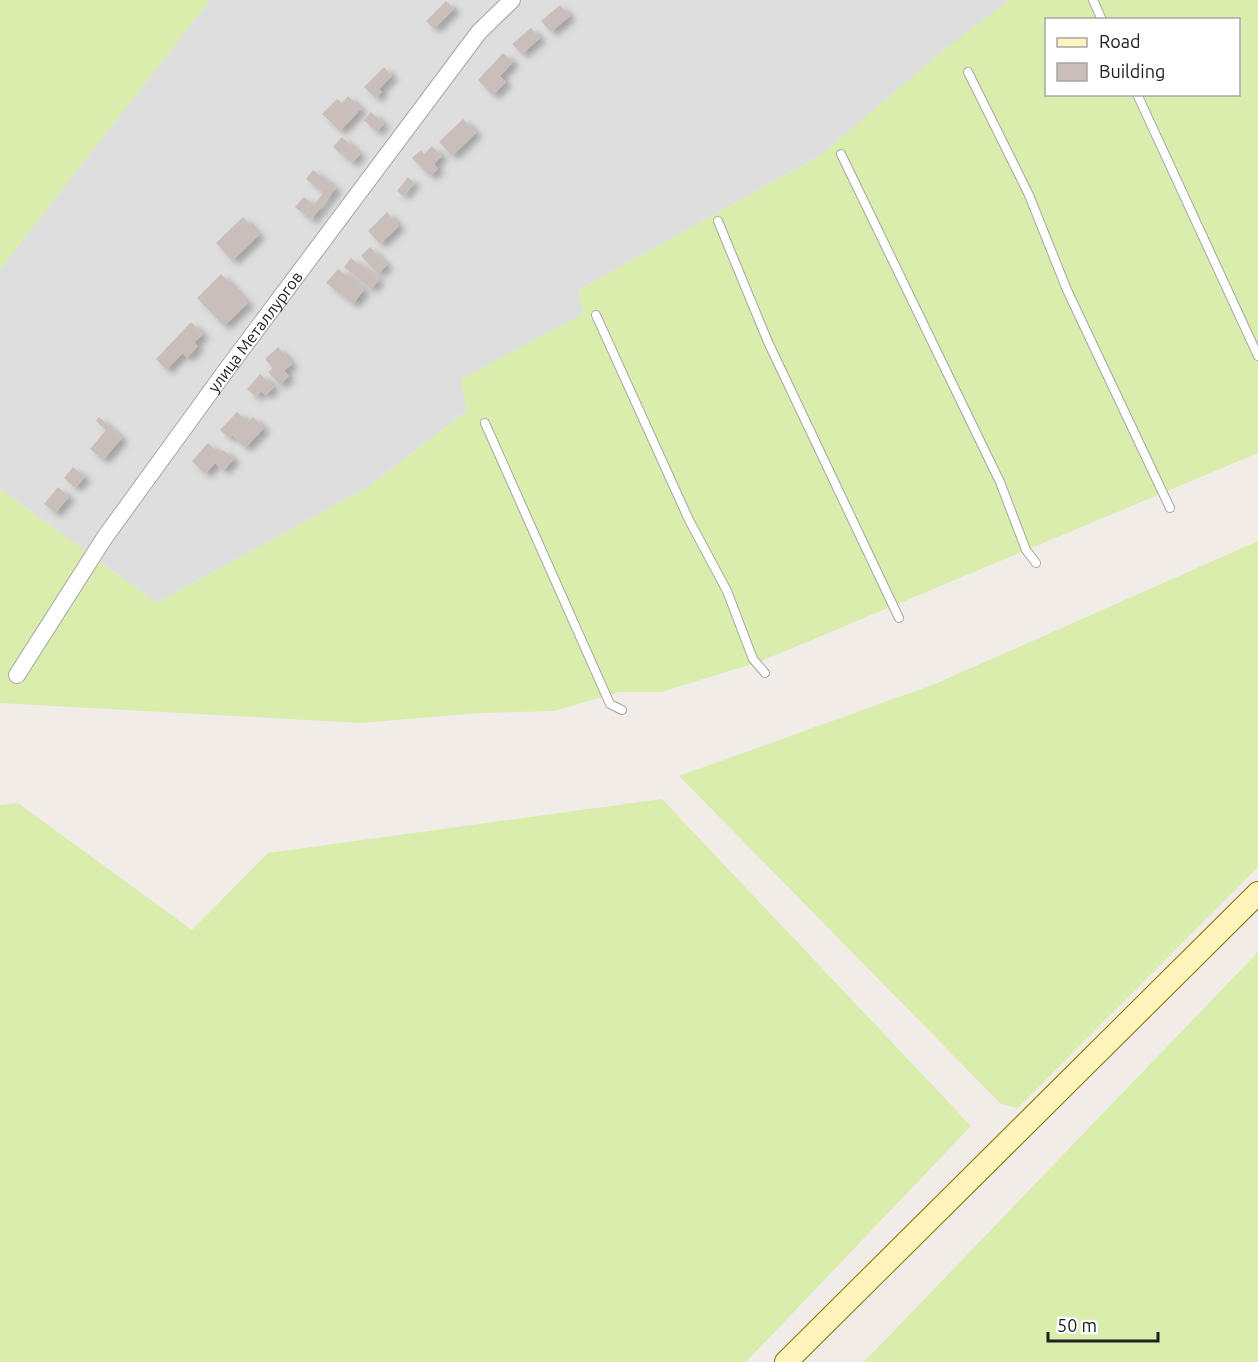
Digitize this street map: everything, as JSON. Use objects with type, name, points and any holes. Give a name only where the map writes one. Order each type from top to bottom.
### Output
[{"type":"street","name":"улица Металлургов","points":[[17,675],[105,537],[220,378],[479,32],[512,0]]},
{"type":"street","points":[[786,1362],[1258,893]]},
{"type":"lane","points":[[1093,0],[1101,18]]},
{"type":"lane","points":[[968,72],[1029,195],[1066,290],[1170,508]]},
{"type":"lane","points":[[1138,96],[1258,356]]},
{"type":"lane","points":[[841,154],[999,482],[1026,550],[1036,563]]},
{"type":"lane","points":[[718,220],[768,342],[899,618]]},
{"type":"lane","points":[[596,315],[689,520],[727,591],[753,659],[765,673]]},
{"type":"lane","points":[[485,423],[610,704],[622,710]]},
{"type":"shaded area","points":[[210,0],[1012,0],[821,155],[579,290],[584,314],[462,379],[467,411],[368,487],[157,603],[0,489],[0,269]]},
{"type":"green space","points":[[0,0],[210,0],[0,269]]},
{"type":"green space","points":[[1009,0],[1258,0],[1258,453],[759,662],[661,692],[619,692],[554,711],[479,713],[360,723],[0,703],[0,489],[157,603],[368,487],[467,411],[461,379],[583,314],[579,290],[821,155],[944,50]]},
{"type":"green space","points":[[1258,541],[1258,867],[1018,1108],[1001,1104],[679,776],[935,684]]},
{"type":"green space","points":[[662,799],[971,1126],[746,1362],[0,1362],[0,805],[18,803],[192,930],[268,853]]},
{"type":"green space","points":[[1258,952],[1258,1362],[864,1362]]},
{"type":"building","points":[[446,1],[454,9],[434,29],[426,21]]},
{"type":"building","points":[[560,5],[570,16],[551,32],[541,21]]},
{"type":"building","points":[[531,28],[540,38],[522,54],[512,44]]},
{"type":"building","points":[[503,53],[513,62],[500,76],[506,82],[493,95],[478,80]]},
{"type":"building","points":[[384,67],[392,76],[379,89],[382,92],[376,98],[364,87]]},
{"type":"building","points":[[348,96],[361,109],[340,131],[322,114],[337,99],[342,103]]},
{"type":"building","points":[[371,112],[384,124],[376,132],[364,120]]},
{"type":"building","points":[[463,119],[476,133],[452,156],[439,142]]},
{"type":"building","points":[[342,137],[360,154],[352,163],[333,147]]},
{"type":"building","points":[[432,146],[442,156],[434,164],[438,169],[430,176],[412,158],[421,150],[424,154]]},
{"type":"building","points":[[313,170],[336,188],[311,220],[295,207],[304,197],[314,205],[323,193],[306,179]]},
{"type":"building","points":[[408,177],[414,183],[403,196],[397,191]]},
{"type":"building","points":[[387,212],[399,226],[380,244],[368,231]]},
{"type":"building","points":[[243,217],[259,235],[232,261],[216,243]]},
{"type":"building","points":[[370,247],[387,265],[378,274],[361,256]]},
{"type":"building","points":[[351,258],[379,280],[371,289],[344,267]]},
{"type":"building","points":[[338,269],[364,290],[353,304],[326,283]]},
{"type":"building","points":[[221,274],[248,303],[224,326],[197,298]]},
{"type":"building","points":[[191,322],[203,334],[194,343],[198,346],[187,358],[183,353],[166,370],[156,359]]},
{"type":"building","points":[[278,347],[292,364],[284,371],[289,376],[280,385],[268,372],[273,368],[265,359]]},
{"type":"building","points":[[260,374],[274,387],[266,395],[261,391],[256,397],[247,389]]},
{"type":"building","points":[[237,412],[248,422],[253,417],[264,428],[245,448],[232,435],[229,438],[220,430]]},
{"type":"building","points":[[99,417],[122,438],[103,460],[90,449],[106,430],[96,421]]},
{"type":"building","points":[[208,443],[219,453],[223,450],[234,459],[223,471],[215,463],[205,474],[192,461]]},
{"type":"building","points":[[73,467],[85,477],[75,488],[64,478]]},
{"type":"building","points":[[58,487],[69,497],[55,513],[44,504]]}]
